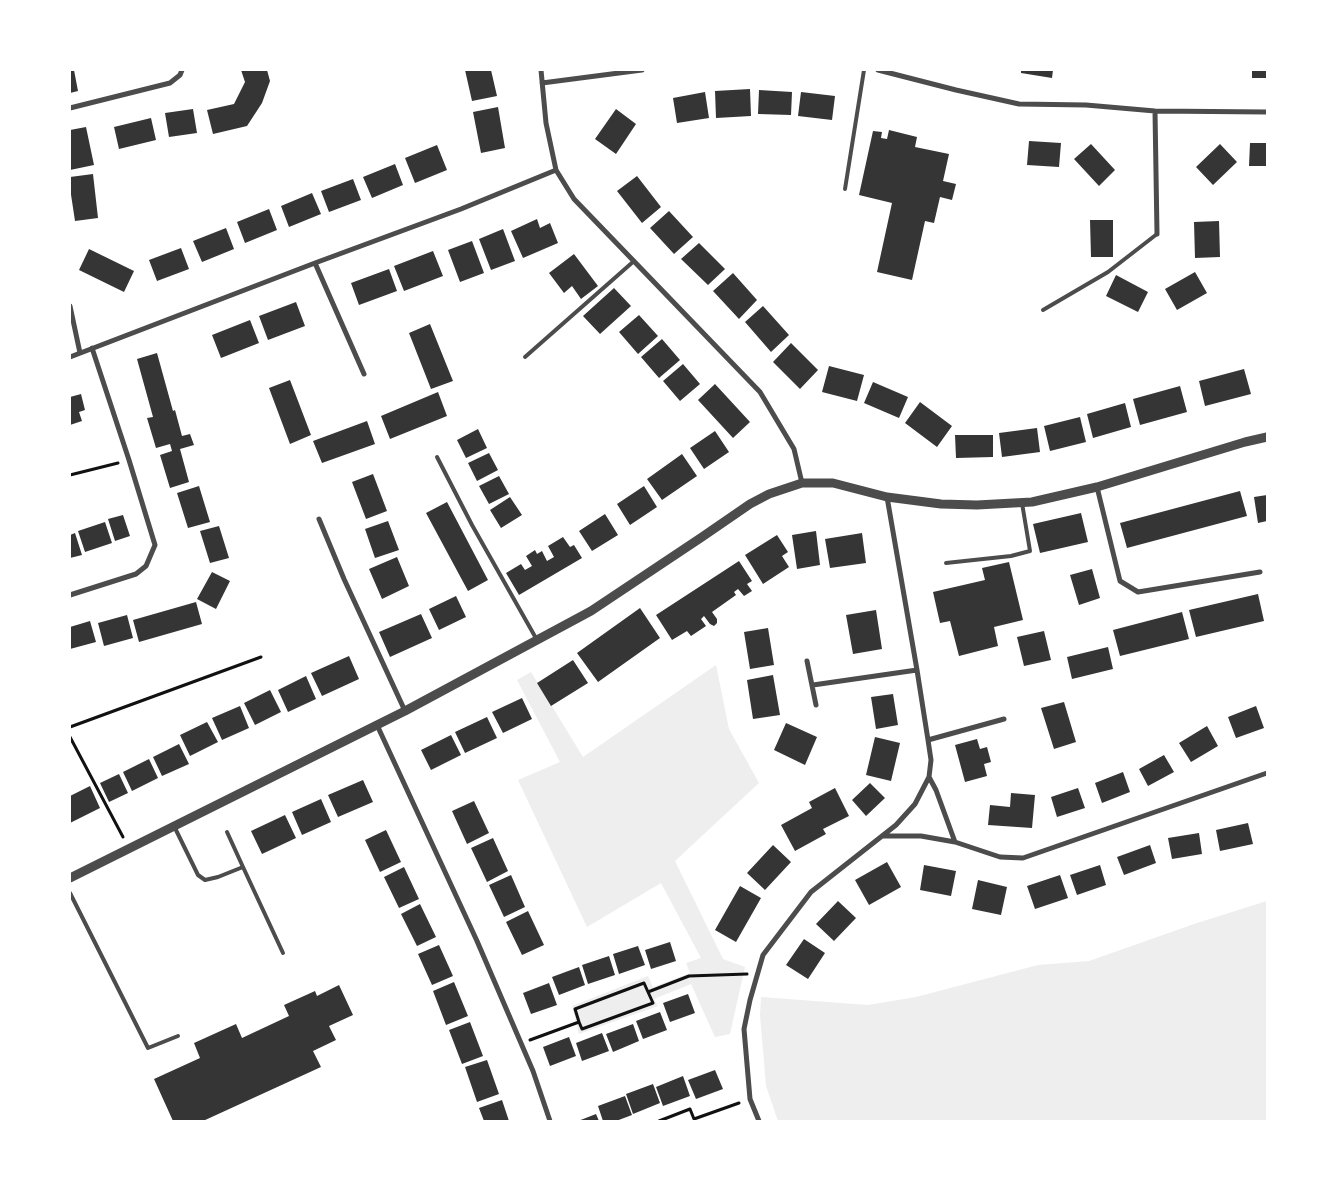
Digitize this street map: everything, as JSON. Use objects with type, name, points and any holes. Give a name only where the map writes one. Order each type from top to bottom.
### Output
[{"type":"street","points":[[70,108],[170,83],[180,75],[182,70]]},
{"type":"street","points":[[541,70],[546,123],[556,170],[574,199],[760,392],[794,449],[802,483]]},
{"type":"street","points":[[542,83],[642,70]]},
{"type":"street","points":[[878,70],[1019,104],[1086,105],[1155,111],[1267,112]]},
{"type":"street","points":[[1155,111],[1157,234]]},
{"type":"street","points":[[70,357],[462,209],[556,170]]},
{"type":"street","points":[[315,263],[364,374]]},
{"type":"street","points":[[70,306],[80,353]]},
{"type":"street","points":[[70,595],[136,574],[146,566],[155,545],[92,348]]},
{"type":"street","points":[[70,878],[405,711],[591,611],[750,504],[770,494],[802,483],[834,483],[887,497],[941,504],[977,506],[1032,502],[1098,486],[1267,437]]},
{"type":"street","points":[[1098,486],[1120,580],[1138,592],[1260,572]]},
{"type":"street","points":[[759,1121],[750,1099],[744,1029],[750,1000],[764,955],[811,892],[896,825],[915,804],[929,777],[931,760],[928,740],[887,497]]},
{"type":"street","points":[[319,519],[344,579],[405,711]]},
{"type":"street","points":[[807,661],[816,705]]},
{"type":"street","points":[[813,685],[917,670]]},
{"type":"street","points":[[928,740],[1004,719]]},
{"type":"street","points":[[377,725],[477,941],[533,1071],[550,1121]]},
{"type":"street","points":[[882,836],[921,836],[955,842],[1000,857],[1023,858],[1267,773]]},
{"type":"street","points":[[929,777],[936,790],[955,842]]},
{"type":"lane","points":[[845,189],[864,70]]},
{"type":"lane","points":[[1043,310],[1108,272],[1157,234]]},
{"type":"lane","points":[[525,357],[634,261]]},
{"type":"lane","points":[[437,457],[472,525],[537,640]]},
{"type":"lane","points":[[946,562],[1011,556],[1030,551],[1022,502]]},
{"type":"lane","points":[[174,826],[198,875],[205,880],[243,867]]},
{"type":"lane","points":[[227,832],[282,953]]},
{"type":"lane","points":[[70,893],[148,1048],[178,1036]]},
{"type":"path","points":[[70,475],[129,460]]},
{"type":"path","points":[[70,727],[261,657]]},
{"type":"path","points":[[70,737],[129,849]]},
{"type":"path","points":[[648,992],[689,976],[758,974]]},
{"type":"path","points":[[644,983],[653,1003],[582,1029],[579,1022],[575,1009],[644,983]]},
{"type":"path","points":[[521,1043],[579,1022]]},
{"type":"path","points":[[659,1121],[690,1109],[695,1120],[750,1099]]},
{"type":"shaded area","points":[[716,665],[729,729],[759,783],[675,861],[723,959],[745,967],[730,1034],[715,1037],[691,984],[654,999],[658,1006],[579,1034],[572,1006],[648,976],[653,987],[690,973],[686,963],[701,958],[661,883],[587,927],[518,780],[560,762],[517,680],[531,672],[583,757]]},
{"type":"shaded area","points":[[1267,901],[1267,1121],[778,1121],[766,1086],[760,1015],[761,997],[868,1005],[916,997],[1038,965],[1089,961],[1197,923]]},
{"type":"building","points":[[70,70],[74,70],[78,91],[70,93]]},
{"type":"building","points":[[241,70],[267,70],[270,81],[262,103],[247,126],[213,134],[207,110],[234,104],[245,82]]},
{"type":"building","points":[[465,70],[491,70],[497,96],[472,101]]},
{"type":"building","points":[[1021,70],[1053,70],[1052,78],[1021,73]]},
{"type":"building","points":[[1252,70],[1267,70],[1267,78],[1252,78]]},
{"type":"building","points":[[750,89],[751,116],[716,118],[715,91]]},
{"type":"building","points":[[759,90],[792,92],[791,115],[758,114]]},
{"type":"building","points":[[705,92],[709,118],[677,123],[673,98]]},
{"type":"building","points":[[801,92],[835,96],[832,120],[798,116]]},
{"type":"building","points":[[498,107],[505,148],[481,153],[473,112]]},
{"type":"building","points":[[193,109],[197,133],[169,137],[165,113]]},
{"type":"building","points":[[616,109],[636,124],[616,154],[595,139]]},
{"type":"building","points":[[151,118],[156,140],[119,149],[114,127]]},
{"type":"building","points":[[86,127],[94,165],[70,170],[70,130]]},
{"type":"building","points":[[889,130],[917,137],[915,147],[949,154],[943,181],[956,184],[952,200],[940,197],[934,223],[925,221],[912,280],[877,272],[892,203],[859,195],[873,131],[882,132],[881,138],[887,139]]},
{"type":"building","points":[[1029,141],[1061,143],[1059,167],[1027,165]]},
{"type":"building","points":[[1250,143],[1267,143],[1267,166],[1249,166]]},
{"type":"building","points":[[1091,144],[1115,170],[1099,186],[1074,159]]},
{"type":"building","points":[[1220,144],[1237,162],[1213,185],[1196,167]]},
{"type":"building","points":[[437,145],[447,170],[415,183],[405,158]]},
{"type":"building","points":[[395,164],[403,185],[372,198],[363,177]]},
{"type":"building","points":[[93,174],[98,218],[75,221],[70,177]]},
{"type":"building","points":[[637,176],[661,207],[642,223],[617,191]]},
{"type":"building","points":[[353,179],[361,200],[329,212],[321,191]]},
{"type":"building","points":[[312,193],[321,214],[289,227],[281,206]]},
{"type":"building","points":[[269,209],[277,230],[245,243],[237,222]]},
{"type":"building","points":[[669,211],[693,237],[674,254],[650,228]]},
{"type":"building","points":[[537,219],[540,228],[550,223],[558,243],[523,258],[511,231]]},
{"type":"building","points":[[1090,220],[1113,220],[1113,257],[1091,257]]},
{"type":"building","points":[[1219,221],[1220,257],[1195,258],[1194,222]]},
{"type":"building","points":[[226,228],[234,249],[202,262],[193,241]]},
{"type":"building","points":[[503,229],[515,261],[491,270],[479,239]]},
{"type":"building","points":[[472,241],[484,273],[460,282],[448,250]]},
{"type":"building","points":[[699,243],[725,269],[708,285],[681,259]]},
{"type":"building","points":[[181,248],[189,269],[157,281],[149,260]]},
{"type":"building","points":[[89,249],[134,271],[124,292],[79,270]]},
{"type":"building","points":[[433,251],[443,276],[404,291],[394,266]]},
{"type":"building","points":[[574,254],[598,286],[581,299],[572,286],[564,293],[549,273]]},
{"type":"building","points":[[389,269],[397,291],[359,305],[351,283]]},
{"type":"building","points":[[1195,272],[1207,293],[1177,310],[1165,289]]},
{"type":"building","points":[[733,273],[757,300],[739,319],[713,291]]},
{"type":"building","points":[[1116,275],[1148,292],[1138,312],[1106,296]]},
{"type":"building","points":[[614,288],[631,306],[600,334],[583,316]]},
{"type":"building","points":[[296,302],[305,326],[268,340],[259,316]]},
{"type":"building","points":[[763,306],[789,335],[771,352],[745,322]]},
{"type":"building","points":[[639,315],[658,336],[638,354],[619,332]]},
{"type":"building","points":[[250,320],[259,343],[221,358],[212,335]]},
{"type":"building","points":[[430,324],[453,381],[431,389],[409,333]]},
{"type":"building","points":[[662,339],[680,360],[659,378],[641,357]]},
{"type":"building","points":[[791,343],[818,370],[800,389],[773,362]]},
{"type":"building","points":[[157,353],[182,436],[190,434],[194,445],[180,449],[189,482],[170,488],[160,455],[172,451],[170,444],[156,448],[147,418],[153,417],[137,359]]},
{"type":"building","points":[[683,364],[700,384],[680,401],[663,381]]},
{"type":"building","points":[[829,366],[864,375],[857,401],[822,392]]},
{"type":"building","points":[[1244,369],[1251,394],[1205,406],[1199,381]]},
{"type":"building","points":[[290,380],[311,435],[290,444],[269,388]]},
{"type":"building","points":[[873,382],[908,397],[899,418],[864,403]]},
{"type":"building","points":[[715,384],[750,422],[733,438],[698,400]]},
{"type":"building","points":[[1180,386],[1187,412],[1140,425],[1133,399]]},
{"type":"building","points":[[438,392],[447,416],[390,439],[381,416]]},
{"type":"building","points":[[81,394],[85,410],[79,412],[82,421],[70,425],[70,397]]},
{"type":"building","points":[[920,402],[952,426],[937,447],[905,423]]},
{"type":"building","points":[[1125,403],[1131,427],[1093,438],[1087,414]]},
{"type":"building","points":[[1080,417],[1086,442],[1050,451],[1044,426]]},
{"type":"building","points":[[367,421],[375,444],[322,463],[313,441]]},
{"type":"building","points":[[1037,428],[1040,452],[1002,457],[999,433]]},
{"type":"building","points":[[478,429],[487,448],[466,458],[457,440]]},
{"type":"building","points":[[715,431],[729,452],[704,469],[690,448]]},
{"type":"building","points":[[955,435],[993,435],[993,457],[956,458]]},
{"type":"building","points":[[489,453],[498,470],[477,481],[468,463]]},
{"type":"building","points":[[682,454],[697,476],[662,500],[647,479]]},
{"type":"building","points":[[373,474],[387,511],[366,519],[352,482]]},
{"type":"building","points":[[499,476],[509,494],[489,504],[479,486]]},
{"type":"building","points":[[199,486],[210,522],[188,528],[177,493]]},
{"type":"building","points":[[644,486],[657,507],[630,525],[617,504]]},
{"type":"building","points":[[1240,491],[1247,516],[1127,548],[1120,523]]},
{"type":"building","points":[[1267,495],[1267,521],[1258,523],[1254,497]]},
{"type":"building","points":[[510,497],[522,515],[501,528],[490,510]]},
{"type":"building","points":[[447,502],[488,580],[468,591],[426,513]]},
{"type":"building","points":[[1081,513],[1088,542],[1040,553],[1033,524]]},
{"type":"building","points":[[605,514],[618,535],[592,551],[579,531]]},
{"type":"building","points":[[123,515],[130,536],[115,541],[108,519]]},
{"type":"building","points":[[388,521],[399,550],[375,558],[365,529]]},
{"type":"building","points":[[105,522],[112,543],[85,552],[78,531]]},
{"type":"building","points":[[219,526],[229,558],[210,563],[200,531]]},
{"type":"building","points":[[816,531],[820,565],[797,569],[792,535]]},
{"type":"building","points":[[75,533],[82,555],[70,558],[70,535]]},
{"type":"building","points":[[862,533],[866,563],[830,568],[825,539]]},
{"type":"building","points":[[777,535],[788,552],[782,556],[789,567],[763,584],[745,555]]},
{"type":"building","points":[[563,537],[570,547],[574,545],[582,558],[519,595],[506,573],[521,564],[525,570],[532,566],[526,556],[535,550],[537,554],[542,551],[547,561],[554,557],[548,546]]},
{"type":"building","points":[[397,557],[409,586],[382,599],[369,569]]},
{"type":"building","points":[[739,561],[752,581],[747,584],[752,591],[744,596],[738,589],[734,592],[736,595],[712,612],[717,619],[717,623],[714,626],[704,616],[701,619],[706,626],[691,636],[687,631],[672,640],[656,615]]},
{"type":"building","points":[[1009,562],[1023,620],[994,627],[998,646],[959,656],[950,621],[940,623],[933,592],[985,580],[982,568]]},
{"type":"building","points":[[1092,569],[1100,598],[1079,605],[1070,575]]},
{"type":"building","points":[[212,572],[230,581],[216,609],[197,599]]},
{"type":"building","points":[[1258,594],[1264,621],[1196,637],[1189,610]]},
{"type":"building","points":[[456,596],[466,617],[439,630],[429,609]]},
{"type":"building","points":[[196,602],[202,624],[139,642],[133,620]]},
{"type":"building","points":[[640,608],[660,638],[598,682],[577,653]]},
{"type":"building","points":[[876,610],[882,649],[853,654],[846,615]]},
{"type":"building","points":[[1182,612],[1189,639],[1120,656],[1113,630]]},
{"type":"building","points":[[421,614],[432,638],[390,657],[379,632]]},
{"type":"building","points":[[127,615],[133,638],[104,646],[98,623]]},
{"type":"building","points":[[90,621],[96,642],[70,649],[70,627]]},
{"type":"building","points":[[768,628],[774,665],[750,669],[744,632]]},
{"type":"building","points":[[1044,631],[1051,660],[1024,666],[1017,637]]},
{"type":"building","points":[[1108,647],[1113,669],[1072,679],[1067,657]]},
{"type":"building","points":[[349,656],[359,679],[322,696],[311,673]]},
{"type":"building","points":[[573,660],[588,683],[551,706],[537,683]]},
{"type":"building","points":[[773,675],[780,715],[753,719],[747,680]]},
{"type":"building","points":[[306,676],[316,699],[288,712],[278,690]]},
{"type":"building","points":[[270,690],[281,712],[255,725],[244,703]]},
{"type":"building","points":[[893,694],[898,725],[876,729],[871,697]]},
{"type":"building","points":[[522,698],[532,719],[503,733],[492,712]]},
{"type":"building","points":[[1064,702],[1076,742],[1054,749],[1041,708]]},
{"type":"building","points":[[240,706],[249,728],[222,740],[212,718]]},
{"type":"building","points":[[1256,706],[1264,728],[1236,738],[1228,717]]},
{"type":"building","points":[[487,717],[497,738],[465,753],[455,732]]},
{"type":"building","points":[[207,722],[218,742],[190,756],[180,735]]},
{"type":"building","points":[[786,723],[817,737],[805,765],[774,750]]},
{"type":"building","points":[[1207,726],[1218,746],[1191,762],[1179,743]]},
{"type":"building","points":[[451,735],[461,755],[431,770],[421,750]]},
{"type":"building","points":[[875,737],[900,743],[891,781],[866,775]]},
{"type":"building","points":[[977,739],[980,749],[987,747],[991,762],[984,764],[987,776],[965,782],[955,745]]},
{"type":"building","points":[[179,744],[189,764],[162,776],[153,757]]},
{"type":"building","points":[[1164,755],[1174,772],[1148,786],[1139,769]]},
{"type":"building","points":[[149,759],[158,778],[132,791],[123,772]]},
{"type":"building","points":[[1123,772],[1130,792],[1102,803],[1095,783]]},
{"type":"building","points":[[119,774],[128,793],[109,802],[100,783]]},
{"type":"building","points":[[363,780],[373,802],[338,817],[328,795]]},
{"type":"building","points":[[870,783],[885,798],[866,816],[852,800]]},
{"type":"building","points":[[90,786],[100,808],[70,823],[70,796]]},
{"type":"building","points":[[835,788],[849,816],[823,829],[826,834],[795,851],[781,825],[812,808],[809,802]]},
{"type":"building","points":[[1078,788],[1085,808],[1057,817],[1051,797]]},
{"type":"building","points":[[1011,793],[1035,795],[1032,828],[988,825],[990,805],[1010,807]]},
{"type":"building","points":[[321,799],[331,822],[302,835],[292,812]]},
{"type":"building","points":[[474,801],[489,833],[467,844],[452,811]]},
{"type":"building","points":[[285,815],[296,838],[262,854],[251,831]]},
{"type":"building","points":[[1248,823],[1253,844],[1220,851],[1216,830]]},
{"type":"building","points":[[386,830],[401,862],[380,872],[365,840]]},
{"type":"building","points":[[1199,833],[1202,854],[1172,859],[1168,838]]},
{"type":"building","points":[[493,838],[508,871],[487,882],[471,848]]},
{"type":"building","points":[[773,845],[791,862],[765,890],[747,873]]},
{"type":"building","points":[[1150,845],[1156,863],[1124,875],[1117,857]]},
{"type":"building","points":[[887,862],[901,887],[869,905],[855,880]]},
{"type":"building","points":[[924,865],[956,871],[951,896],[920,890]]},
{"type":"building","points":[[1100,865],[1106,885],[1077,895],[1070,875]]},
{"type":"building","points":[[404,867],[419,899],[399,908],[384,877]]},
{"type":"building","points":[[511,875],[525,907],[504,917],[489,885]]},
{"type":"building","points":[[1060,875],[1068,898],[1035,909],[1027,886]]},
{"type":"building","points":[[978,880],[1007,887],[1001,915],[972,909]]},
{"type":"building","points":[[740,886],[761,898],[736,942],[715,930]]},
{"type":"building","points":[[838,901],[856,918],[834,941],[816,924]]},
{"type":"building","points":[[420,904],[436,937],[417,946],[401,914]]},
{"type":"building","points":[[528,911],[544,945],[522,955],[506,922]]},
{"type":"building","points":[[804,939],[825,953],[808,979],[786,965]]},
{"type":"building","points":[[670,942],[676,961],[651,969],[645,950]]},
{"type":"building","points":[[439,945],[453,976],[432,985],[418,954]]},
{"type":"building","points":[[638,946],[645,965],[619,974],[613,954]]},
{"type":"building","points":[[609,956],[615,975],[588,984],[582,965]]},
{"type":"building","points":[[579,967],[585,985],[559,995],[552,977]]},
{"type":"building","points":[[454,982],[468,1016],[446,1025],[433,991]]},
{"type":"building","points":[[549,983],[557,1005],[531,1014],[523,993]]},
{"type":"building","points":[[339,985],[353,1015],[329,1026],[336,1040],[313,1051],[321,1067],[203,1121],[173,1121],[154,1079],[200,1058],[194,1043],[236,1024],[242,1038],[289,1016],[284,1005],[315,991],[317,996]]},
{"type":"building","points":[[688,994],[695,1013],[670,1022],[663,1003]]},
{"type":"building","points":[[660,1012],[667,1030],[643,1039],[636,1021]]},
{"type":"building","points":[[470,1022],[483,1056],[462,1064],[449,1030]]},
{"type":"building","points":[[633,1024],[639,1041],[613,1052],[606,1034]]},
{"type":"building","points":[[602,1033],[609,1051],[582,1061],[576,1043]]},
{"type":"building","points":[[569,1037],[576,1056],[550,1066],[543,1047]]},
{"type":"building","points":[[487,1060],[499,1094],[477,1102],[465,1067]]},
{"type":"building","points":[[715,1070],[723,1089],[696,1099],[688,1080]]},
{"type":"building","points":[[683,1076],[690,1096],[663,1106],[656,1087]]},
{"type":"building","points":[[653,1084],[660,1103],[633,1114],[626,1094]]},
{"type":"building","points":[[625,1096],[632,1115],[616,1121],[603,1121],[598,1106]]},
{"type":"building","points":[[502,1100],[509,1121],[484,1121],[479,1108]]},
{"type":"building","points":[[596,1114],[599,1121],[578,1121]]}]
